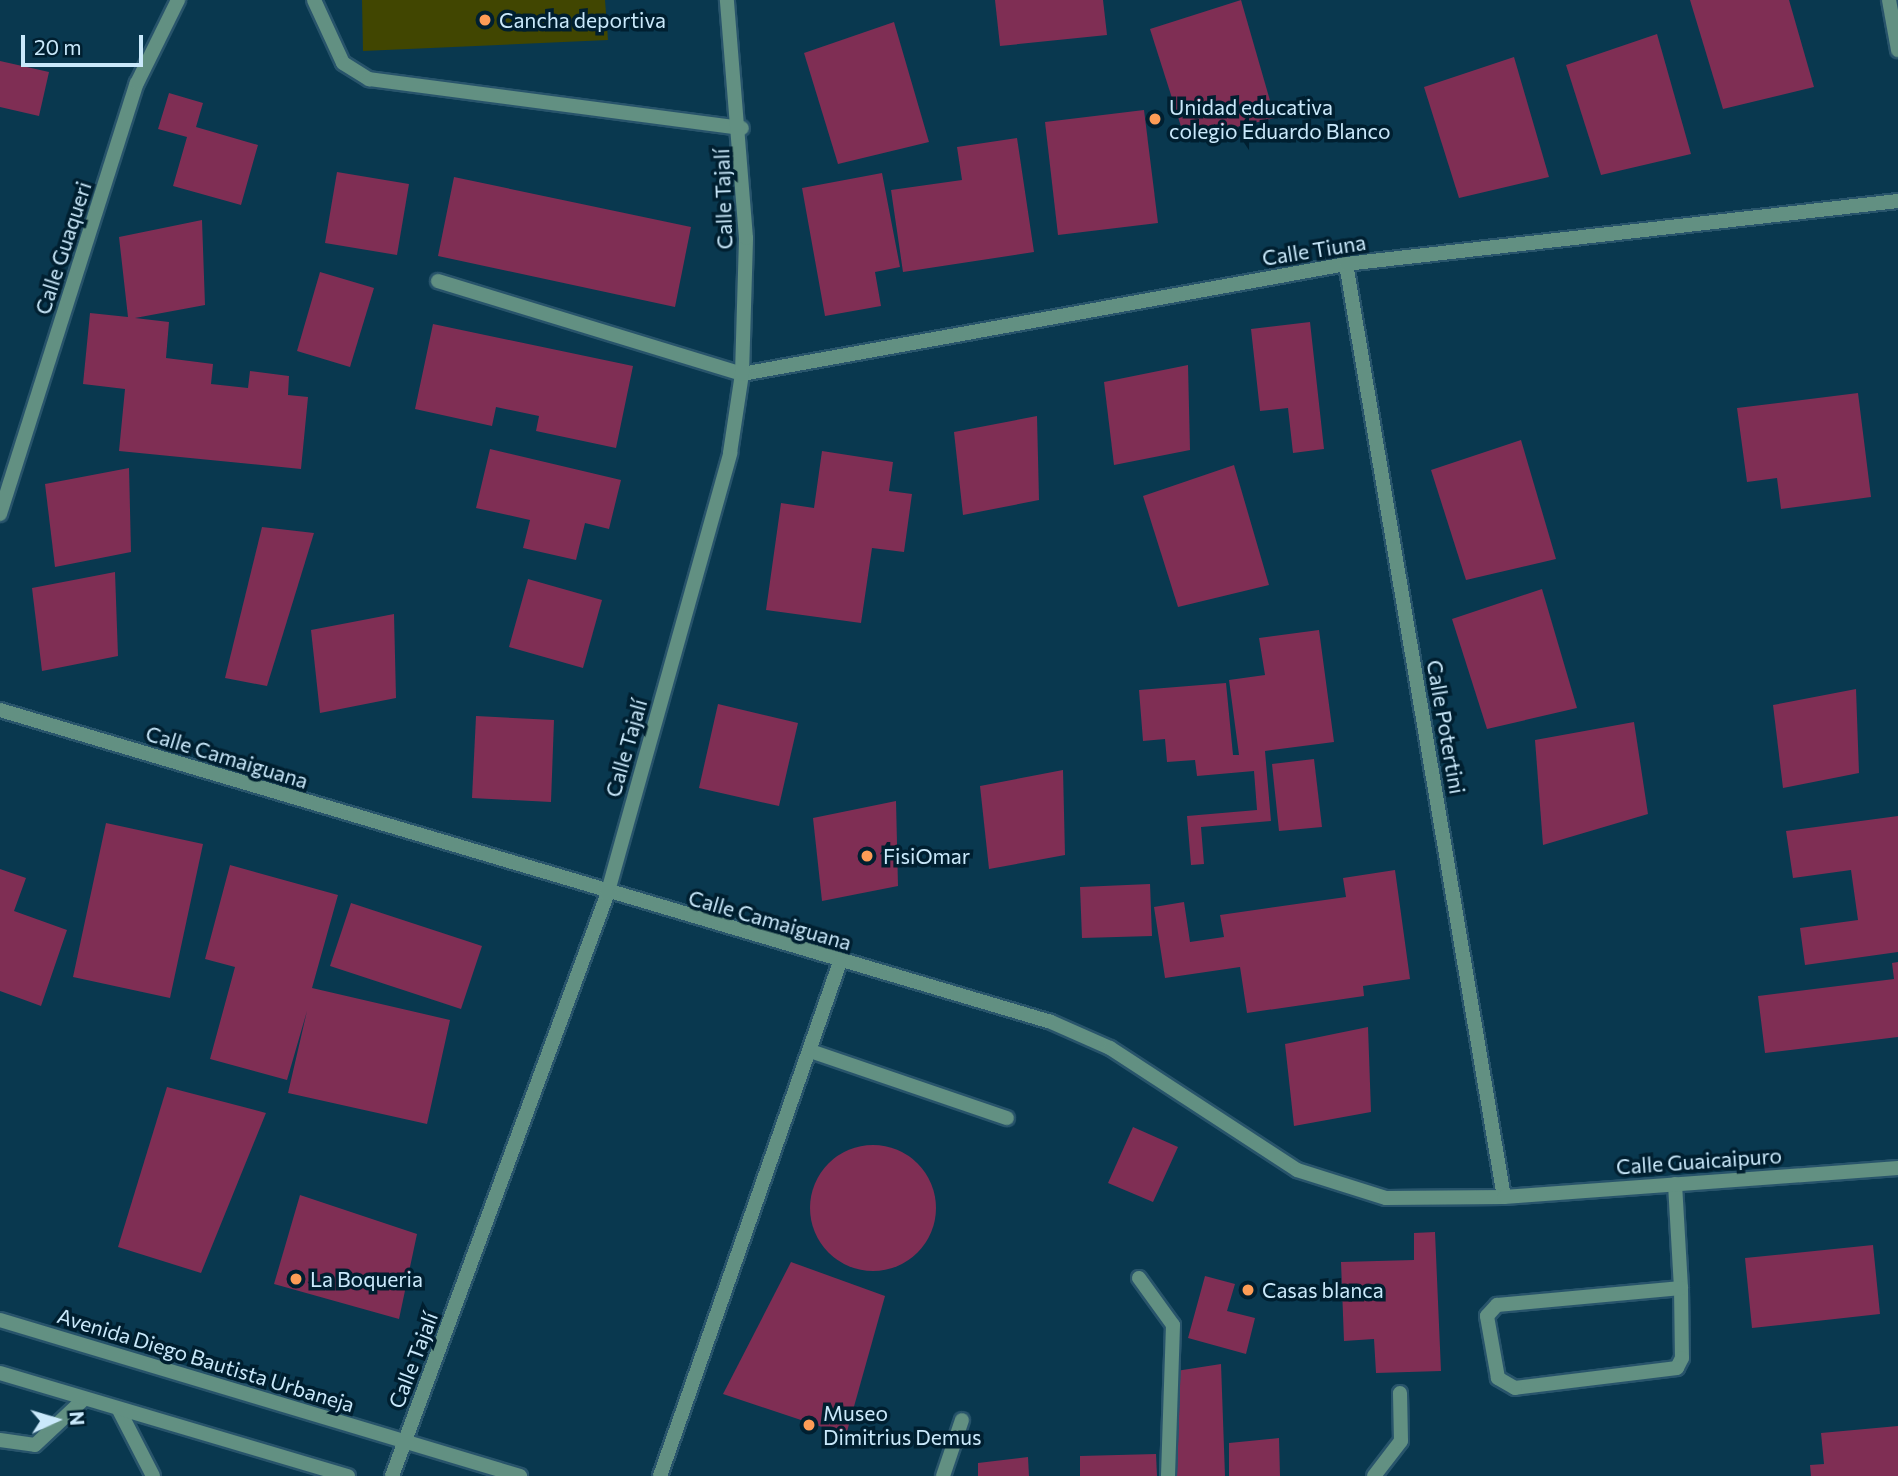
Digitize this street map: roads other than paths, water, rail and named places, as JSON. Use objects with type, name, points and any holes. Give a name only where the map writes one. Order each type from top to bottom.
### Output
[{"type":"street","name":"Calle Guaqueri","points":[[0,514],[137,83],[178,0]]},
{"type":"street","points":[[314,0],[343,64],[369,79],[742,128]]},
{"type":"street","name":"Calle Tajalí","points":[[392,1476],[607,895],[730,453],[742,374],[742,128],[727,0]]},
{"type":"street","points":[[1889,0],[1898,50]]},
{"type":"street","name":"Calle Tiuna","points":[[742,374],[1346,264],[1898,201]]},
{"type":"street","name":"Calle Potertini","points":[[1346,264],[1504,1197]]},
{"type":"street","points":[[438,281],[742,374]]},
{"type":"street","name":"Calle Camaiguana","points":[[0,710],[607,895],[1051,1021],[1110,1048],[1297,1170],[1386,1198],[1504,1197]]},
{"type":"street","points":[[660,1476],[839,962]]},
{"type":"street","points":[[810,1051],[1007,1118]]},
{"type":"street","name":"Calle Guaicaipuro","points":[[1504,1197],[1898,1168]]},
{"type":"street","points":[[1675,1184],[1681,1288],[1682,1358],[1677,1368],[1515,1388],[1498,1378],[1487,1316],[1497,1305],[1681,1288]]},
{"type":"street","points":[[1139,1278],[1173,1325],[1168,1476]]},
{"type":"street","name":"Avenida Diego Bautista Urbaneja","points":[[0,1320],[520,1476]]},
{"type":"street","points":[[0,1373],[348,1476]]},
{"type":"street","points":[[1374,1476],[1401,1441],[1400,1393]]},
{"type":"street","points":[[0,1440],[35,1445],[84,1399]]},
{"type":"street","points":[[119,1410],[153,1476]]},
{"type":"street","points":[[943,1476],[962,1420]]},
{"type":"place","name":"Cancha deportiva","points":[[485,20]]},
{"type":"place","name":"Unidad educativa colegio Eduardo Blanco","points":[[1155,119]]},
{"type":"place","name":"FisiOmar","points":[[867,856]]},
{"type":"place","name":"La Boqueria","points":[[296,1279]]},
{"type":"place","name":"Casas blanca","points":[[1248,1290]]},
{"type":"place","name":"Museo Dimitrius Demus","points":[[809,1425]]}]
